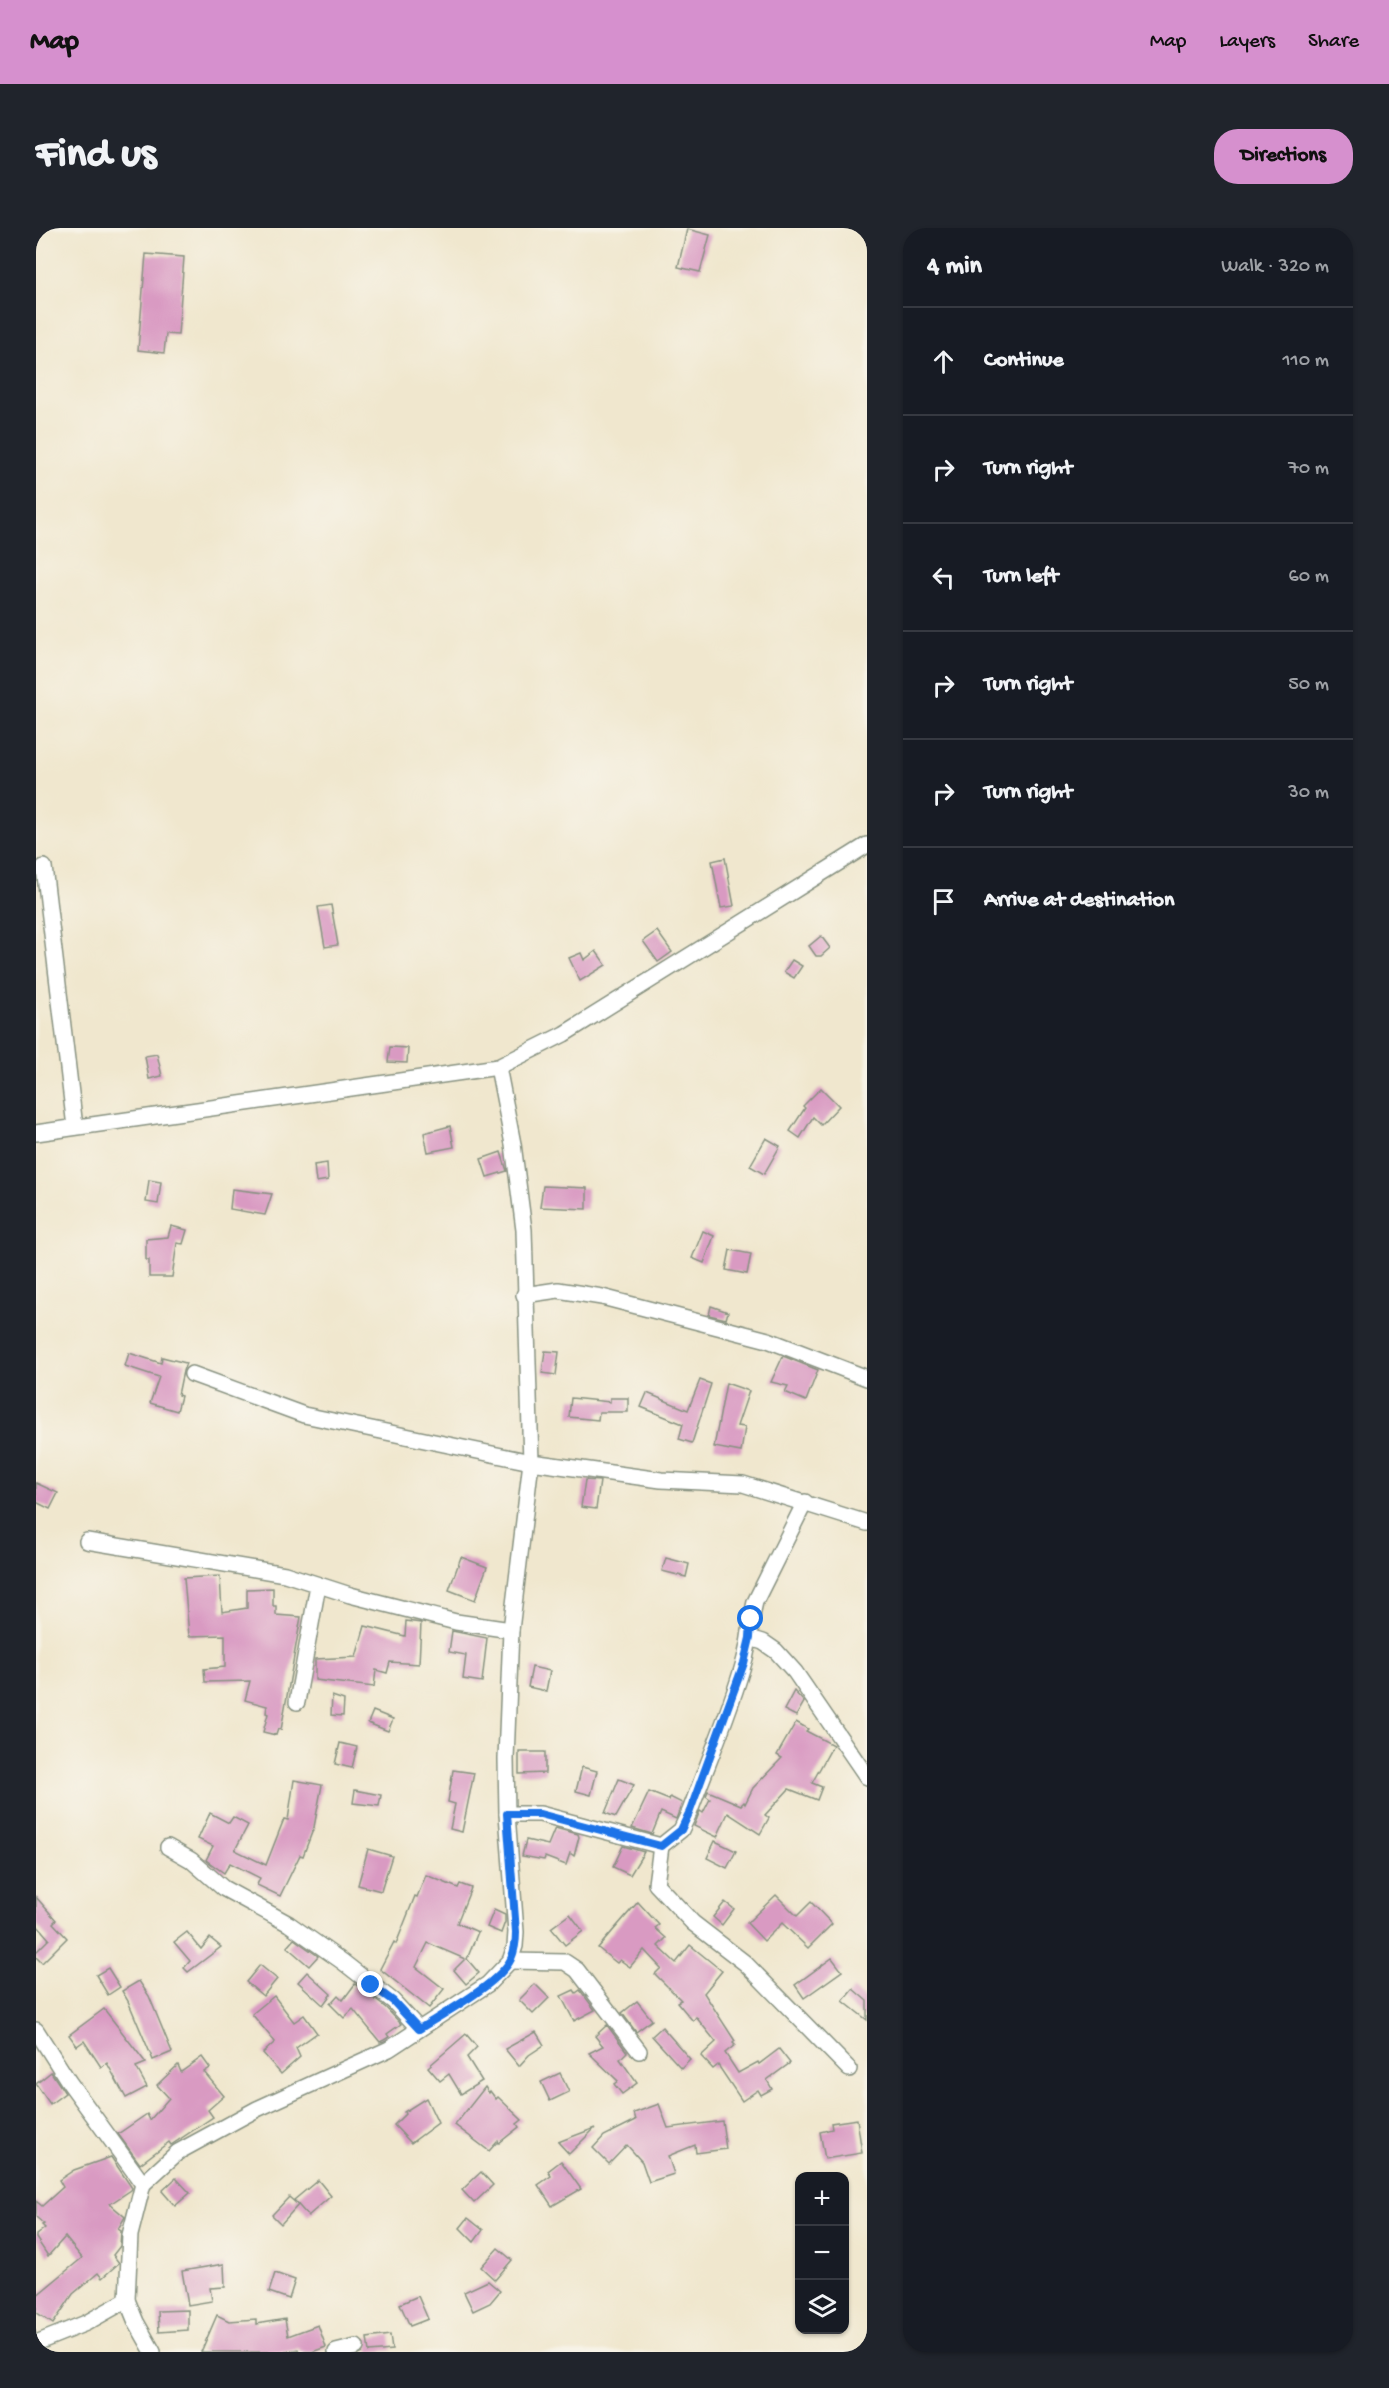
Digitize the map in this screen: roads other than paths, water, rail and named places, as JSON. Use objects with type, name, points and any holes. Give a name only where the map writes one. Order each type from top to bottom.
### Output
[{"type":"street","points":[[36,1133],[498,1067],[564,1034],[867,845]]},
{"type":"street","points":[[44,867],[75,1127]]},
{"type":"street","points":[[153,2352],[135,2322],[127,2300],[130,2235],[143,2184],[178,2152],[257,2109],[388,2049],[488,1984],[510,1961],[515,1946],[506,1759],[511,1630],[531,1462],[524,1230],[513,1144],[498,1067]]},
{"type":"street","points":[[525,1295],[558,1290],[602,1297],[768,1340],[867,1377]]},
{"type":"street","points":[[192,1374],[304,1415],[531,1462],[661,1479],[743,1484],[867,1523]]},
{"type":"street","points":[[805,1502],[755,1602],[744,1663],[690,1811],[681,1830],[661,1846],[656,1884],[693,1923],[745,1963],[849,2069]]},
{"type":"street","points":[[87,1541],[285,1574],[350,1595],[456,1622],[511,1630]]},
{"type":"street","points":[[297,1702],[318,1585]]},
{"type":"street","points":[[750,1638],[763,1642],[776,1651],[795,1672],[867,1777]]},
{"type":"street","points":[[507,1814],[540,1814],[661,1846]]},
{"type":"street","points":[[168,1847],[191,1860],[223,1888],[289,1924],[343,1962],[393,2001],[419,2029]]},
{"type":"street","points":[[510,1961],[565,1962],[577,1970],[639,2051]]},
{"type":"street","points":[[36,2030],[69,2082],[143,2184]]},
{"type":"street","points":[[38,2338],[86,2323],[127,2300]]},
{"type":"street","points":[[336,2352],[356,2348]]}]
